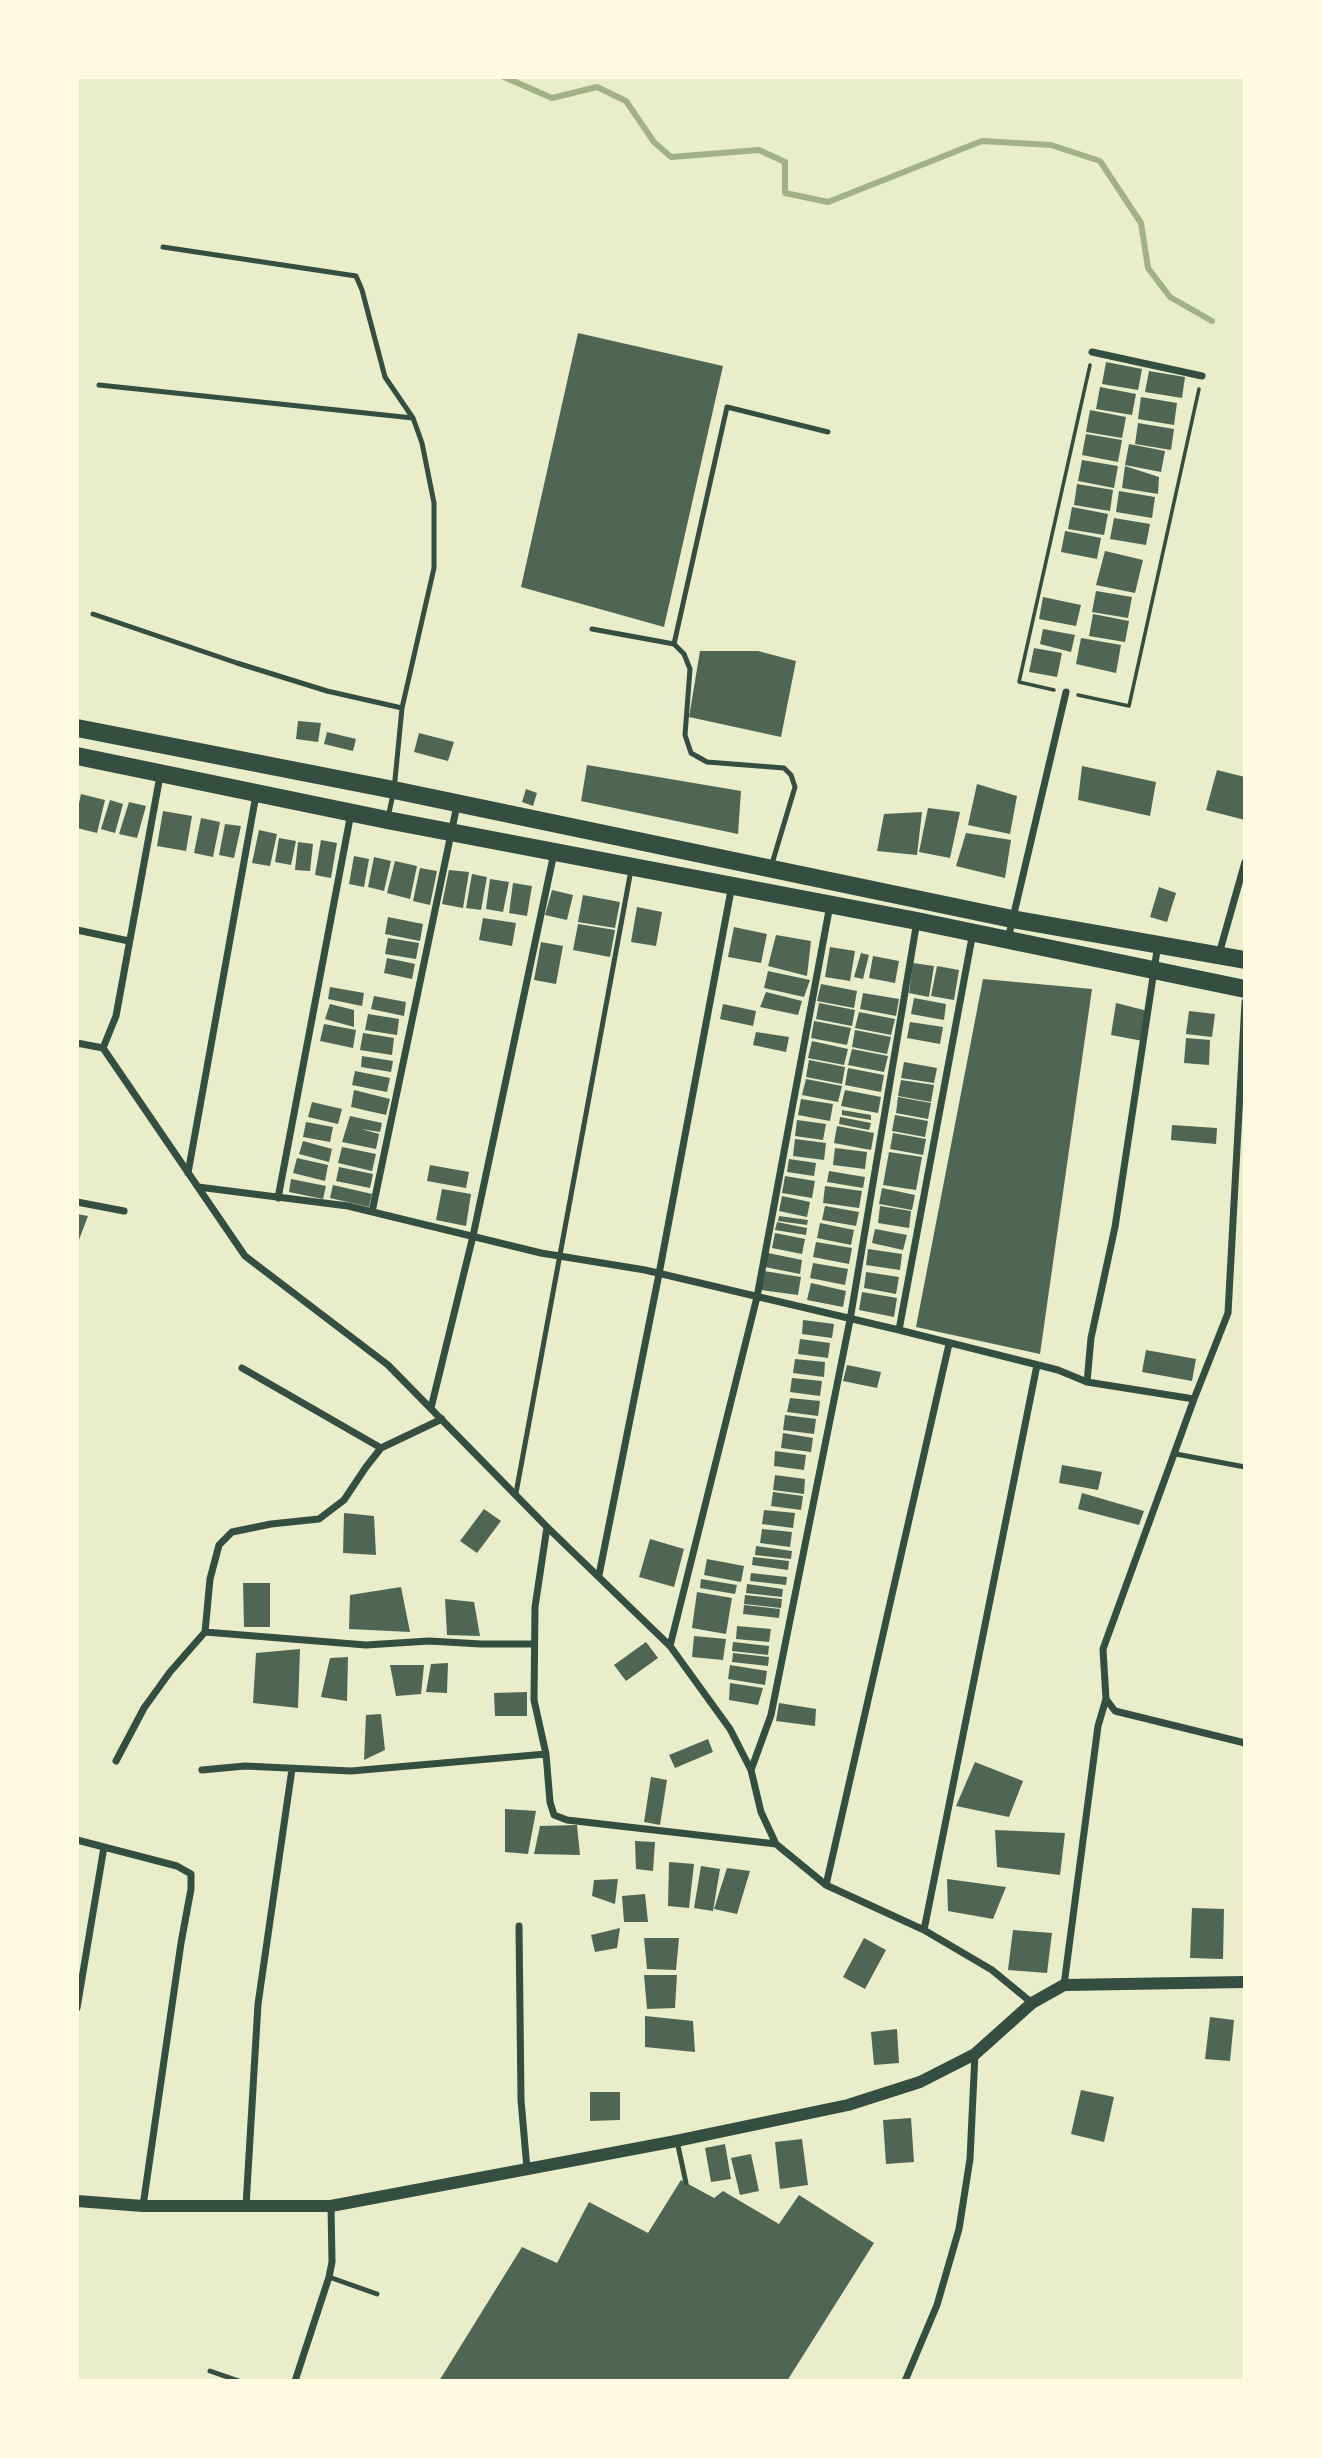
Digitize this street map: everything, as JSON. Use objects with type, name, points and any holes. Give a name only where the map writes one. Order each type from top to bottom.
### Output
[{"type":"main road","points":[[77,728],[394,790],[1012,919],[1245,960]]},
{"type":"main road","points":[[77,756],[351,813],[918,920],[1245,989]]},
{"type":"street","points":[[1092,352],[1202,376]]},
{"type":"street","points":[[1007,940],[1066,692]]},
{"type":"street","points":[[103,1048],[116,1016],[161,773]]},
{"type":"street","points":[[188,1173],[256,793]]},
{"type":"street","points":[[372,1212],[457,803]]},
{"type":"street","points":[[278,1198],[351,813]]},
{"type":"street","points":[[431,1408],[472,1236],[554,852]]},
{"type":"street","points":[[1219,954],[1245,862]]},
{"type":"street","points":[[599,1575],[732,885]]},
{"type":"street","points":[[670,1646],[757,1297],[830,905]]},
{"type":"street","points":[[751,1770],[771,1715],[850,1320],[918,920]]},
{"type":"street","points":[[77,930],[130,941]]},
{"type":"street","points":[[899,1330],[973,932]]},
{"type":"street","points":[[1087,1382],[1091,1338],[1115,1227],[1158,944]]},
{"type":"street","points":[[1064,1985],[1098,1726],[1106,1699],[1103,1649],[1228,1313],[1245,1002]]},
{"type":"street","points":[[77,1043],[103,1048],[245,1256],[388,1365],[547,1527],[670,1646],[730,1729],[751,1770],[761,1812],[776,1844],[826,1885],[924,1930],[992,1970],[1032,2003]]},
{"type":"street","points":[[198,1188],[348,1206],[899,1330],[1058,1370],[1087,1382],[1194,1399]]},
{"type":"street","points":[[77,1202],[124,1211]]},
{"type":"street","points":[[826,1885],[949,1344]]},
{"type":"street","points":[[924,1930],[1037,1365]]},
{"type":"street","points":[[242,1368],[381,1448]]},
{"type":"street","points":[[116,1761],[144,1708],[170,1672],[205,1632],[210,1579],[219,1545],[232,1532],[271,1524],[319,1519],[344,1500],[381,1448],[442,1419]]},
{"type":"street","points":[[547,1527],[535,1607],[534,1700],[546,1754],[550,1802],[554,1815],[567,1820],[776,1844]]},
{"type":"street","points":[[205,1632],[366,1645],[429,1641],[533,1644]]},
{"type":"street","points":[[1106,1699],[1115,1711],[1245,1743]]},
{"type":"street","points":[[202,1770],[245,1766],[351,1772],[546,1754]]},
{"type":"street","points":[[246,2206],[258,2004],[292,1769]]},
{"type":"street","points":[[77,1840],[177,1866],[191,1874],[191,1889],[144,2206]]},
{"type":"street","points":[[77,2008],[104,1847]]},
{"type":"street","points":[[519,1926],[521,2100],[527,2169]]},
{"type":"street","points":[[77,2201],[144,2206],[331,2206],[676,2141],[848,2105],[920,2082],[975,2054],[1032,2003],[1064,1985],[1245,1982]]},
{"type":"street","points":[[905,2381],[937,2305],[959,2228],[970,2159],[975,2054]]},
{"type":"street","points":[[295,2381],[329,2277],[332,2262],[331,2206]]},
{"type":"lane","points":[[163,247],[355,276],[362,290],[385,377],[413,418],[422,443],[434,503],[434,568],[402,708],[394,790],[387,820]]},
{"type":"lane","points":[[99,384],[413,418]]},
{"type":"lane","points":[[674,643],[727,407],[828,432]]},
{"type":"lane","points":[[93,614],[327,691],[402,708]]},
{"type":"lane","points":[[592,629],[674,643],[684,654],[690,669],[685,735],[691,752],[707,762],[784,768],[791,775],[795,787],[770,869]]},
{"type":"lane","points":[[516,1493],[631,867]]},
{"type":"lane","points":[[1176,1454],[1245,1467]]},
{"type":"lane","points":[[676,2141],[686,2183]]},
{"type":"lane","points":[[329,2277],[377,2294]]},
{"type":"lane","points":[[210,2371],[239,2381]]},
{"type":"path","points":[[1092,352],[1019,682],[1129,706],[1202,376]]},
{"type":"building","points":[[578,333],[723,366],[664,627],[521,587]]},
{"type":"building","points":[[1106,362],[1142,369],[1138,390],[1102,384]]},
{"type":"building","points":[[1149,371],[1185,377],[1182,398],[1145,392]]},
{"type":"building","points":[[1100,387],[1136,394],[1132,415],[1096,409]]},
{"type":"building","points":[[1141,397],[1177,403],[1174,425],[1138,419]]},
{"type":"building","points":[[1090,410],[1126,417],[1122,438],[1086,432]]},
{"type":"building","points":[[1138,423],[1174,429],[1171,450],[1135,444]]},
{"type":"building","points":[[1086,434],[1122,440],[1118,462],[1082,455]]},
{"type":"building","points":[[1129,444],[1165,451],[1161,472],[1125,465]]},
{"type":"building","points":[[1082,460],[1118,466],[1114,488],[1078,481]]},
{"type":"building","points":[[1125,466],[1159,477],[1158,494],[1122,488]]},
{"type":"building","points":[[1077,484],[1113,490],[1110,511],[1074,505]]},
{"type":"building","points":[[1119,491],[1155,497],[1152,518],[1116,512]]},
{"type":"building","points":[[1072,507],[1108,514],[1104,535],[1068,529]]},
{"type":"building","points":[[1114,518],[1150,524],[1146,545],[1110,539]]},
{"type":"building","points":[[1065,531],[1101,538],[1097,559],[1061,552]]},
{"type":"building","points":[[1105,551],[1143,560],[1135,593],[1096,585]]},
{"type":"building","points":[[1096,591],[1132,597],[1128,618],[1092,612]]},
{"type":"building","points":[[1043,597],[1081,605],[1076,626],[1039,619]]},
{"type":"building","points":[[1093,614],[1129,621],[1125,642],[1089,636]]},
{"type":"building","points":[[1043,629],[1075,635],[1071,652],[1040,644]]},
{"type":"building","points":[[1081,638],[1121,645],[1116,673],[1076,664]]},
{"type":"building","points":[[1034,648],[1062,653],[1057,677],[1029,672]]},
{"type":"building","points":[[700,651],[758,651],[796,661],[781,737],[689,717]]},
{"type":"building","points":[[298,721],[321,723],[318,742],[296,739]]},
{"type":"building","points":[[327,732],[356,739],[353,751],[324,744]]},
{"type":"building","points":[[419,733],[454,742],[448,761],[414,752]]},
{"type":"building","points":[[587,765],[741,791],[738,834],[581,801]]},
{"type":"building","points":[[1082,766],[1156,782],[1150,816],[1078,800]]},
{"type":"building","points":[[1217,770],[1245,777],[1245,820],[1206,810]]},
{"type":"building","points":[[977,784],[1017,796],[1010,834],[968,825]]},
{"type":"building","points":[[526,789],[537,793],[533,806],[522,802]]},
{"type":"building","points":[[81,794],[105,800],[97,833],[77,828]]},
{"type":"building","points":[[110,800],[123,804],[115,833],[101,829]]},
{"type":"building","points":[[129,802],[146,806],[137,838],[119,834]]},
{"type":"building","points":[[928,808],[960,812],[950,858],[919,852]]},
{"type":"building","points":[[163,811],[192,816],[186,851],[157,846]]},
{"type":"building","points":[[922,812],[917,855],[877,851],[884,814]]},
{"type":"building","points":[[201,818],[220,822],[213,857],[194,853]]},
{"type":"building","points":[[225,824],[241,826],[234,858],[219,855]]},
{"type":"building","points":[[259,830],[277,834],[270,866],[252,863]]},
{"type":"building","points":[[966,833],[1011,840],[1005,878],[956,866]]},
{"type":"building","points":[[279,838],[296,841],[291,865],[275,862]]},
{"type":"building","points":[[321,840],[337,843],[331,878],[315,875]]},
{"type":"building","points":[[298,842],[313,844],[310,871],[295,870]]},
{"type":"building","points":[[354,856],[369,859],[364,887],[349,884]]},
{"type":"building","points":[[374,857],[391,861],[384,891],[368,887]]},
{"type":"building","points":[[395,861],[417,866],[410,899],[387,893]]},
{"type":"building","points":[[420,868],[437,871],[430,905],[413,901]]},
{"type":"building","points":[[449,870],[469,872],[463,908],[442,904]]},
{"type":"building","points":[[472,874],[487,877],[481,910],[466,908]]},
{"type":"building","points":[[490,879],[509,882],[503,912],[486,909]]},
{"type":"building","points":[[513,883],[532,886],[527,916],[509,913]]},
{"type":"building","points":[[1159,887],[1176,893],[1167,922],[1150,917]]},
{"type":"building","points":[[552,890],[573,895],[567,920],[545,915]]},
{"type":"building","points":[[583,895],[620,902],[615,928],[578,922]]},
{"type":"building","points":[[637,907],[662,912],[656,946],[631,942]]},
{"type":"building","points":[[388,917],[423,924],[420,941],[385,934]]},
{"type":"building","points":[[483,918],[516,923],[512,946],[479,940]]},
{"type":"building","points":[[578,924],[615,930],[610,957],[573,950]]},
{"type":"building","points":[[734,927],[767,934],[761,963],[728,957]]},
{"type":"building","points":[[776,935],[811,941],[807,976],[768,966]]},
{"type":"building","points":[[388,938],[419,943],[416,959],[385,954]]},
{"type":"building","points":[[541,942],[563,946],[556,984],[534,980]]},
{"type":"building","points":[[830,947],[855,951],[850,981],[825,977]]},
{"type":"building","points":[[861,953],[869,955],[863,979],[854,977]]},
{"type":"building","points":[[873,956],[899,961],[895,983],[869,978]]},
{"type":"building","points":[[387,958],[415,964],[412,979],[384,973]]},
{"type":"building","points":[[913,963],[934,966],[929,997],[909,993]]},
{"type":"building","points":[[937,966],[959,970],[954,1000],[931,996]]},
{"type":"building","points":[[768,971],[810,980],[804,997],[764,988]]},
{"type":"building","points":[[983,979],[1092,989],[1040,1354],[916,1327]]},
{"type":"building","points":[[821,984],[857,991],[854,1008],[817,1001]]},
{"type":"building","points":[[330,987],[364,993],[362,1006],[328,999]]},
{"type":"building","points":[[766,992],[802,1001],[798,1015],[760,1007]]},
{"type":"building","points":[[863,993],[899,999],[896,1016],[860,1009]]},
{"type":"building","points":[[374,996],[406,1002],[404,1016],[371,1009]]},
{"type":"building","points":[[914,998],[946,1004],[944,1020],[911,1014]]},
{"type":"building","points":[[819,1003],[855,1010],[852,1026],[816,1019]]},
{"type":"building","points":[[1116,1003],[1148,1011],[1143,1041],[1111,1035]]},
{"type":"building","points":[[330,1004],[354,1010],[354,1027],[325,1019]]},
{"type":"building","points":[[723,1004],[756,1011],[753,1026],[720,1019]]},
{"type":"building","points":[[1189,1011],[1215,1014],[1212,1037],[1186,1034]]},
{"type":"building","points":[[859,1012],[895,1019],[891,1035],[855,1028]]},
{"type":"building","points":[[368,1014],[399,1019],[397,1035],[365,1030]]},
{"type":"building","points":[[814,1021],[851,1028],[847,1045],[811,1038]]},
{"type":"building","points":[[910,1022],[943,1027],[940,1044],[907,1038]]},
{"type":"building","points":[[324,1024],[356,1030],[353,1048],[320,1041]]},
{"type":"building","points":[[855,1030],[891,1037],[887,1054],[852,1047]]},
{"type":"building","points":[[756,1032],[789,1037],[786,1052],[753,1045]]},
{"type":"building","points":[[363,1033],[394,1038],[392,1055],[360,1050]]},
{"type":"building","points":[[1186,1038],[1210,1040],[1209,1065],[1184,1063]]},
{"type":"building","points":[[812,1041],[848,1049],[844,1065],[808,1058]]},
{"type":"building","points":[[852,1049],[888,1056],[884,1072],[848,1065]]},
{"type":"building","points":[[362,1056],[393,1061],[391,1072],[361,1067]]},
{"type":"building","points":[[809,1060],[845,1067],[842,1084],[806,1077]]},
{"type":"building","points":[[904,1062],[937,1068],[934,1083],[901,1078]]},
{"type":"building","points":[[848,1068],[884,1075],[881,1092],[845,1085]]},
{"type":"building","points":[[355,1071],[390,1078],[387,1092],[352,1085]]},
{"type":"building","points":[[806,1079],[842,1086],[838,1102],[802,1095]]},
{"type":"building","points":[[901,1080],[934,1085],[931,1102],[898,1096]]},
{"type":"building","points":[[354,1090],[390,1099],[386,1115],[351,1107]]},
{"type":"building","points":[[845,1090],[881,1097],[878,1113],[841,1106]]},
{"type":"building","points":[[898,1097],[931,1103],[928,1119],[896,1113]]},
{"type":"building","points":[[801,1099],[833,1104],[830,1121],[798,1115]]},
{"type":"building","points":[[312,1102],[342,1109],[338,1124],[308,1117]]},
{"type":"building","points":[[842,1110],[871,1115],[871,1120],[842,1115]]},
{"type":"building","points":[[895,1115],[928,1121],[925,1137],[892,1131]]},
{"type":"building","points":[[350,1116],[382,1123],[380,1132],[361,1129],[379,1134],[376,1149],[342,1142]]},
{"type":"building","points":[[840,1117],[871,1123],[869,1130],[839,1124]]},
{"type":"building","points":[[797,1120],[826,1124],[823,1140],[795,1136]]},
{"type":"building","points":[[306,1122],[333,1127],[330,1142],[303,1137]]},
{"type":"building","points":[[1172,1125],[1217,1128],[1216,1144],[1171,1140]]},
{"type":"building","points":[[837,1126],[874,1133],[871,1150],[834,1143]]},
{"type":"building","points":[[893,1133],[926,1139],[923,1155],[890,1149]]},
{"type":"building","points":[[795,1139],[826,1143],[824,1160],[793,1156]]},
{"type":"building","points":[[303,1141],[332,1149],[329,1162],[299,1154]]},
{"type":"building","points":[[342,1147],[376,1154],[372,1171],[338,1163]]},
{"type":"building","points":[[835,1148],[867,1152],[865,1169],[833,1165]]},
{"type":"building","points":[[889,1152],[922,1157],[916,1190],[883,1185]]},
{"type":"building","points":[[297,1158],[328,1165],[325,1181],[293,1173]]},
{"type":"building","points":[[789,1159],[816,1163],[814,1176],[787,1172]]},
{"type":"building","points":[[430,1165],[469,1172],[466,1188],[427,1181]]},
{"type":"building","points":[[339,1167],[373,1174],[370,1188],[336,1181]]},
{"type":"building","points":[[829,1171],[865,1177],[863,1188],[827,1182]]},
{"type":"building","points":[[785,1176],[815,1181],[812,1198],[782,1193]]},
{"type":"building","points":[[291,1179],[326,1186],[323,1199],[289,1192]]},
{"type":"building","points":[[333,1185],[372,1194],[369,1207],[330,1198]]},
{"type":"building","points":[[825,1186],[862,1191],[859,1208],[823,1203]]},
{"type":"building","points":[[882,1188],[915,1195],[912,1210],[879,1204]]},
{"type":"building","points":[[442,1189],[471,1194],[466,1226],[436,1220]]},
{"type":"building","points":[[782,1196],[810,1202],[807,1217],[779,1211]]},
{"type":"building","points":[[825,1206],[859,1212],[856,1226],[822,1220]]},
{"type":"building","points":[[880,1206],[911,1211],[909,1228],[878,1223]]},
{"type":"building","points":[[77,1214],[88,1216],[77,1245]]},
{"type":"building","points":[[779,1216],[808,1220],[807,1225],[778,1221]]},
{"type":"building","points":[[777,1222],[807,1228],[806,1235],[775,1230]]},
{"type":"building","points":[[820,1223],[854,1230],[851,1245],[817,1238]]},
{"type":"building","points":[[875,1229],[907,1235],[903,1250],[872,1243]]},
{"type":"building","points":[[775,1233],[805,1239],[802,1254],[772,1248]]},
{"type":"building","points":[[816,1242],[852,1248],[849,1264],[813,1257]]},
{"type":"building","points":[[868,1249],[902,1254],[900,1270],[866,1265]]},
{"type":"building","points":[[768,1253],[802,1260],[800,1274],[765,1267]]},
{"type":"building","points":[[813,1263],[848,1269],[845,1285],[810,1278]]},
{"type":"building","points":[[764,1271],[801,1277],[798,1295],[761,1290]]},
{"type":"building","points":[[866,1272],[899,1277],[896,1294],[864,1288]]},
{"type":"building","points":[[811,1283],[846,1291],[843,1307],[807,1300]]},
{"type":"building","points":[[862,1292],[897,1298],[894,1317],[859,1310]]},
{"type":"building","points":[[803,1320],[834,1324],[832,1338],[802,1334]]},
{"type":"building","points":[[800,1339],[830,1343],[828,1358],[798,1354]]},
{"type":"building","points":[[1146,1350],[1196,1359],[1192,1381],[1142,1372]]},
{"type":"building","points":[[795,1359],[825,1362],[824,1377],[793,1373]]},
{"type":"building","points":[[847,1365],[881,1372],[877,1388],[843,1381]]},
{"type":"building","points":[[792,1378],[822,1381],[820,1396],[790,1392]]},
{"type":"building","points":[[790,1398],[820,1401],[818,1416],[787,1412]]},
{"type":"building","points":[[785,1415],[816,1419],[814,1434],[783,1430]]},
{"type":"building","points":[[783,1433],[813,1438],[811,1452],[781,1448]]},
{"type":"building","points":[[775,1451],[806,1455],[804,1470],[774,1466]]},
{"type":"building","points":[[1062,1465],[1102,1472],[1098,1490],[1059,1483]]},
{"type":"building","points":[[775,1475],[805,1479],[804,1494],[773,1490]]},
{"type":"building","points":[[773,1492],[803,1496],[801,1510],[771,1506]]},
{"type":"building","points":[[1082,1493],[1144,1511],[1139,1525],[1078,1509]]},
{"type":"building","points":[[484,1509],[501,1521],[477,1553],[460,1541]]},
{"type":"building","points":[[764,1510],[795,1513],[793,1528],[762,1524]]},
{"type":"building","points":[[344,1513],[374,1516],[376,1555],[343,1553]]},
{"type":"building","points":[[762,1529],[792,1532],[790,1547],[760,1543]]},
{"type":"building","points":[[650,1539],[684,1549],[674,1587],[639,1577]]},
{"type":"building","points":[[756,1546],[792,1551],[791,1559],[755,1555]]},
{"type":"building","points":[[753,1557],[789,1561],[788,1570],[752,1565]]},
{"type":"building","points":[[707,1559],[744,1566],[741,1582],[704,1575]]},
{"type":"building","points":[[751,1573],[787,1577],[786,1585],[750,1581]]},
{"type":"building","points":[[701,1579],[737,1585],[735,1594],[700,1588]]},
{"type":"building","points":[[243,1583],[270,1583],[270,1627],[244,1627]]},
{"type":"building","points":[[747,1584],[783,1589],[782,1597],[746,1593]]},
{"type":"building","points":[[401,1587],[410,1632],[349,1629],[350,1595]]},
{"type":"building","points":[[697,1592],[732,1598],[726,1634],[692,1628]]},
{"type":"building","points":[[745,1595],[782,1599],[781,1608],[744,1604]]},
{"type":"building","points":[[445,1599],[474,1602],[480,1636],[447,1635]]},
{"type":"building","points":[[744,1605],[780,1609],[779,1618],[743,1614]]},
{"type":"building","points":[[737,1626],[771,1629],[769,1642],[736,1639]]},
{"type":"building","points":[[694,1636],[726,1639],[723,1660],[692,1657]]},
{"type":"building","points":[[646,1642],[658,1658],[626,1681],[614,1665]]},
{"type":"building","points":[[733,1642],[769,1646],[768,1655],[732,1651]]},
{"type":"building","points":[[300,1649],[298,1708],[253,1703],[256,1653]]},
{"type":"building","points":[[733,1653],[769,1657],[768,1666],[732,1662]]},
{"type":"building","points":[[348,1657],[347,1701],[321,1697],[330,1658]]},
{"type":"building","points":[[448,1663],[447,1693],[426,1692],[431,1664]]},
{"type":"building","points":[[390,1665],[424,1665],[421,1694],[396,1696]]},
{"type":"building","points":[[730,1665],[767,1671],[765,1685],[728,1679]]},
{"type":"building","points":[[730,1683],[763,1688],[758,1705],[729,1700]]},
{"type":"building","points":[[527,1692],[527,1716],[495,1716],[494,1693]]},
{"type":"building","points":[[779,1703],[816,1709],[815,1726],[776,1721]]},
{"type":"building","points":[[381,1714],[385,1750],[364,1760],[366,1715]]},
{"type":"building","points":[[708,1739],[713,1752],[675,1768],[669,1755]]},
{"type":"building","points":[[975,1762],[1023,1781],[1009,1817],[956,1806]]},
{"type":"building","points":[[651,1777],[667,1780],[660,1825],[644,1822]]},
{"type":"building","points":[[505,1809],[536,1811],[528,1854],[505,1852]]},
{"type":"building","points":[[577,1825],[580,1855],[534,1854],[540,1826]]},
{"type":"building","points":[[995,1830],[1065,1833],[1060,1875],[997,1867]]},
{"type":"building","points":[[635,1841],[655,1842],[653,1871],[636,1869]]},
{"type":"building","points":[[669,1862],[694,1864],[689,1908],[668,1906]]},
{"type":"building","points":[[701,1866],[720,1869],[713,1911],[694,1908]]},
{"type":"building","points":[[727,1868],[750,1871],[737,1914],[714,1909]]},
{"type":"building","points":[[618,1879],[615,1904],[592,1896],[594,1880]]},
{"type":"building","points":[[947,1879],[1006,1887],[993,1919],[948,1911]]},
{"type":"building","points":[[645,1894],[648,1922],[624,1922],[622,1896]]},
{"type":"building","points":[[1192,1908],[1224,1909],[1223,1959],[1190,1958]]},
{"type":"building","points":[[620,1928],[617,1948],[595,1952],[591,1935]]},
{"type":"building","points":[[1013,1930],[1052,1933],[1047,1973],[1008,1970]]},
{"type":"building","points":[[644,1938],[679,1938],[676,1970],[647,1969]]},
{"type":"building","points":[[864,1938],[886,1950],[865,1989],[843,1977]]},
{"type":"building","points":[[644,1975],[677,1975],[675,2008],[647,2009]]},
{"type":"building","points":[[645,2016],[693,2021],[695,2052],[645,2047]]},
{"type":"building","points":[[1210,2017],[1234,2020],[1230,2061],[1205,2059]]},
{"type":"building","points":[[897,2029],[899,2063],[874,2065],[871,2032]]},
{"type":"building","points":[[1081,2090],[1114,2097],[1104,2142],[1071,2134]]},
{"type":"building","points":[[590,2092],[620,2092],[620,2120],[590,2121]]},
{"type":"building","points":[[911,2118],[914,2162],[886,2164],[883,2120]]},
{"type":"building","points":[[802,2139],[808,2185],[780,2189],[775,2142]]},
{"type":"building","points":[[725,2144],[731,2179],[711,2182],[705,2148]]},
{"type":"building","points":[[751,2154],[759,2191],[740,2195],[731,2158]]},
{"type":"building","points":[[681,2180],[714,2198],[723,2191],[779,2224],[799,2195],[874,2243],[787,2381],[439,2381],[522,2247],[557,2263],[589,2202],[648,2233]]},
{"type":"waterway","points":[[504,77],[552,98],[597,87],[626,101],[654,142],[671,157],[759,150],[785,162],[785,193],[828,202],[982,141],[1051,145],[1100,161],[1141,223],[1148,268],[1170,297],[1212,321]]}]
